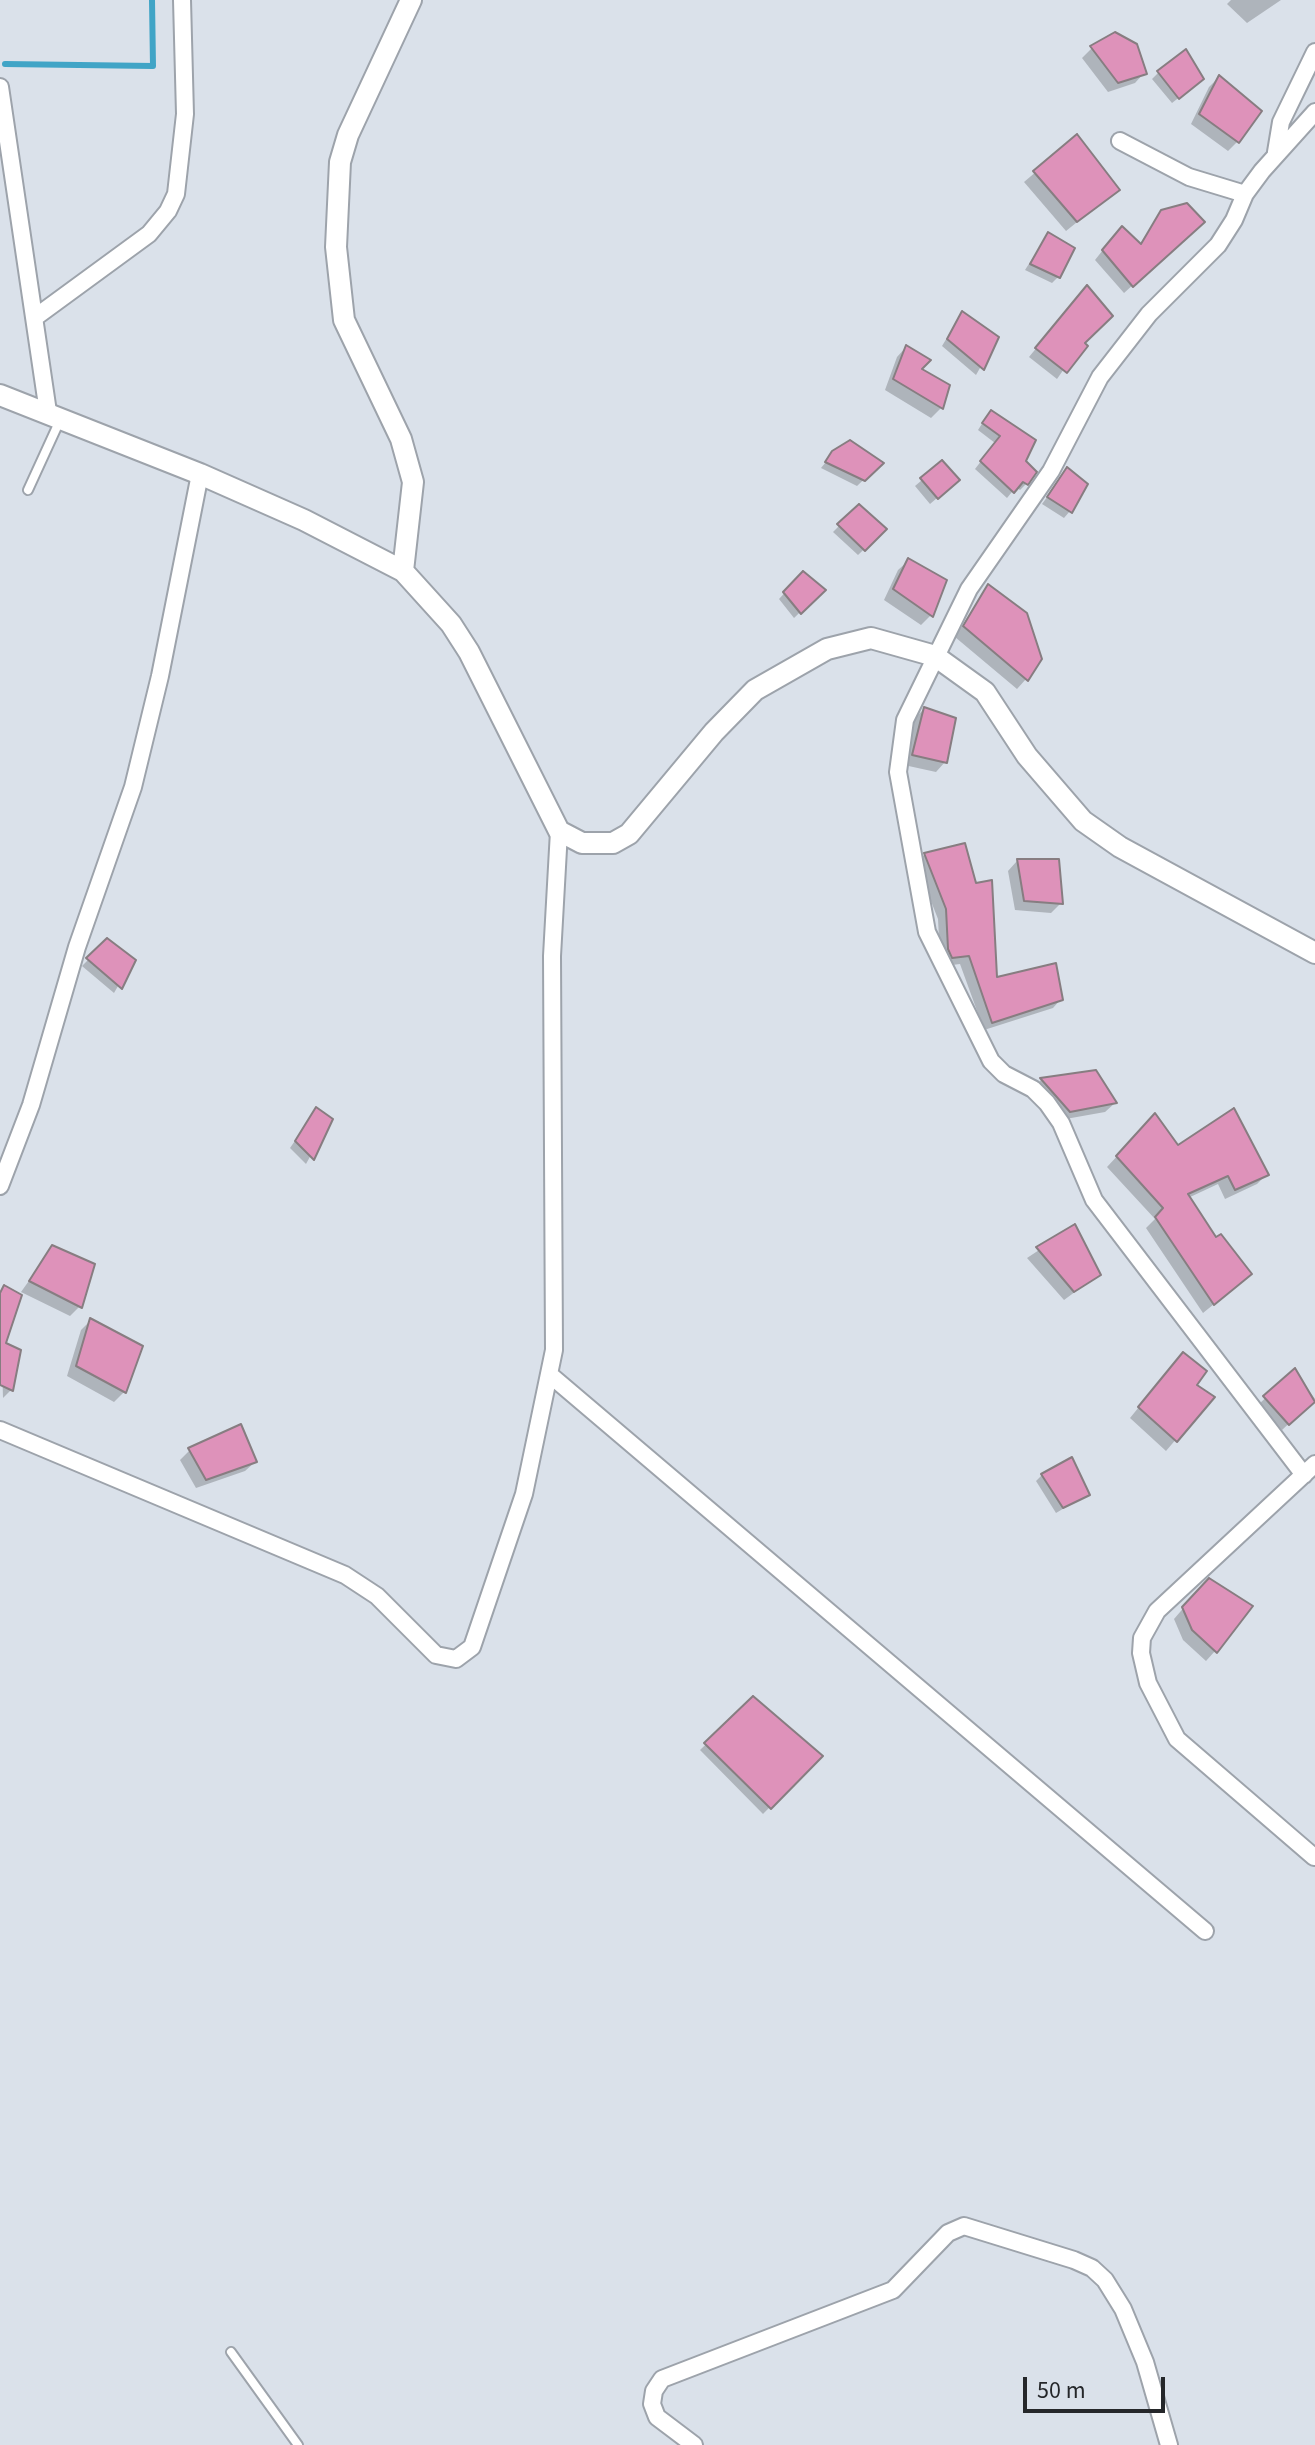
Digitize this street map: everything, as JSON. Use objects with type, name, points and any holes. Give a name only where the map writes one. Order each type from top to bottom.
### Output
[{"type":"street","points":[[37,316],[149,234],[176,194],[185,114],[182,0]]},
{"type":"street","points":[[403,571],[413,505],[411,472],[401,439],[344,320],[336,247],[340,162],[348,135],[411,0]]},
{"type":"street","points":[[1276,152],[1281,122],[1315,52]]},
{"type":"street","points":[[0,87],[55,414]]},
{"type":"street","points":[[1314,1857],[1177,1739],[1148,1683],[1141,1653],[1142,1638],[1157,1611],[1309,1470],[1094,1200],[1061,1123],[1047,1103],[1033,1089],[1004,1074],[991,1061],[927,932],[898,772],[905,720],[969,589],[1051,471],[1100,377],[1149,314],[1218,245],[1234,220],[1245,194],[1276,152],[1315,112]]},
{"type":"street","points":[[1120,141],[1189,177],[1245,194]]},
{"type":"street","points":[[0,395],[55,414],[200,474],[318,526],[403,571],[451,624],[483,675],[559,831],[552,956],[554,1350],[524,1494],[474,1642],[456,1659],[436,1655],[377,1596],[345,1575],[0,1430]]},
{"type":"street","points":[[0,1186],[31,1105],[77,947],[133,787],[160,676],[200,474]]},
{"type":"street","points":[[559,831],[582,843],[597,845],[613,843],[629,834],[714,732],[755,690],[827,649],[871,638],[935,656],[985,692],[1027,756],[1083,821],[1120,847],[1315,953]]},
{"type":"street","points":[[549,1374],[1205,1931]]},
{"type":"street","points":[[694,2445],[657,2417],[652,2404],[654,2391],[662,2379],[893,2290],[948,2233],[964,2226],[1074,2260],[1092,2268],[1105,2280],[1123,2309],[1145,2362],[1169,2445]]},
{"type":"lane","points":[[28,490],[55,414]]},
{"type":"lane","points":[[231,2352],[298,2445]]},
{"type":"building","points":[[1115,32],[1137,44],[1147,74],[1118,83],[1090,46]]},
{"type":"building","points":[[1186,49],[1204,79],[1179,99],[1157,71]]},
{"type":"building","points":[[1219,75],[1262,111],[1239,143],[1199,114]]},
{"type":"building","points":[[1077,134],[1120,190],[1077,222],[1033,171]]},
{"type":"building","points":[[1187,203],[1205,222],[1133,287],[1102,250],[1122,226],[1141,244],[1161,210]]},
{"type":"building","points":[[1048,232],[1075,248],[1060,278],[1030,264]]},
{"type":"building","points":[[1087,285],[1113,316],[1085,343],[1088,346],[1067,373],[1035,348]]},
{"type":"building","points":[[962,311],[999,337],[984,370],[947,339]]},
{"type":"building","points":[[906,345],[931,360],[922,369],[950,385],[943,409],[893,379]]},
{"type":"building","points":[[991,410],[1036,440],[1026,461],[1037,472],[1028,485],[1023,482],[1014,493],[980,461],[1000,436],[982,423]]},
{"type":"building","points":[[850,440],[884,463],[865,481],[825,462],[832,451]]},
{"type":"building","points":[[942,460],[960,480],[938,499],[920,478]]},
{"type":"building","points":[[1067,467],[1088,484],[1072,513],[1047,497]]},
{"type":"building","points":[[859,504],[887,529],[865,551],[837,524]]},
{"type":"building","points":[[908,558],[947,580],[933,617],[893,589]]},
{"type":"building","points":[[803,571],[826,590],[801,614],[783,592]]},
{"type":"building","points":[[988,584],[1027,613],[1042,659],[1028,681],[963,626]]},
{"type":"building","points":[[924,707],[956,718],[947,763],[912,755]]},
{"type":"building","points":[[965,843],[976,883],[992,880],[997,977],[1056,963],[1063,1000],[992,1023],[969,956],[952,958],[948,949],[946,909],[924,853]]},
{"type":"building","points":[[1017,859],[1059,859],[1063,904],[1024,901]]},
{"type":"building","points":[[107,938],[136,960],[122,989],[86,958]]},
{"type":"building","points":[[1096,1070],[1117,1103],[1070,1112],[1040,1078]]},
{"type":"building","points":[[316,1107],[333,1119],[314,1160],[295,1141]]},
{"type":"building","points":[[1234,1108],[1269,1175],[1235,1190],[1228,1176],[1188,1194],[1216,1237],[1221,1234],[1252,1274],[1214,1305],[1155,1217],[1163,1208],[1116,1156],[1155,1113],[1178,1145]]},
{"type":"building","points":[[1075,1224],[1101,1275],[1074,1292],[1036,1247]]},
{"type":"building","points":[[52,1245],[95,1264],[82,1308],[29,1281]]},
{"type":"building","points":[[4,1285],[22,1295],[6,1343],[21,1350],[13,1391],[0,1385],[0,1293]]},
{"type":"building","points":[[90,1318],[143,1346],[126,1393],[76,1366]]},
{"type":"building","points":[[1183,1352],[1207,1371],[1197,1385],[1215,1397],[1177,1442],[1138,1407]]},
{"type":"building","points":[[1295,1368],[1315,1402],[1289,1425],[1263,1396]]},
{"type":"building","points":[[241,1424],[257,1462],[206,1480],[188,1448]]},
{"type":"building","points":[[1072,1457],[1090,1495],[1063,1508],[1041,1474]]},
{"type":"building","points":[[1209,1578],[1253,1606],[1217,1653],[1192,1630],[1182,1607]]},
{"type":"building","points":[[753,1696],[823,1756],[771,1809],[704,1743]]},
{"type":"waterway","points":[[5,64],[153,66],[152,0]]}]
